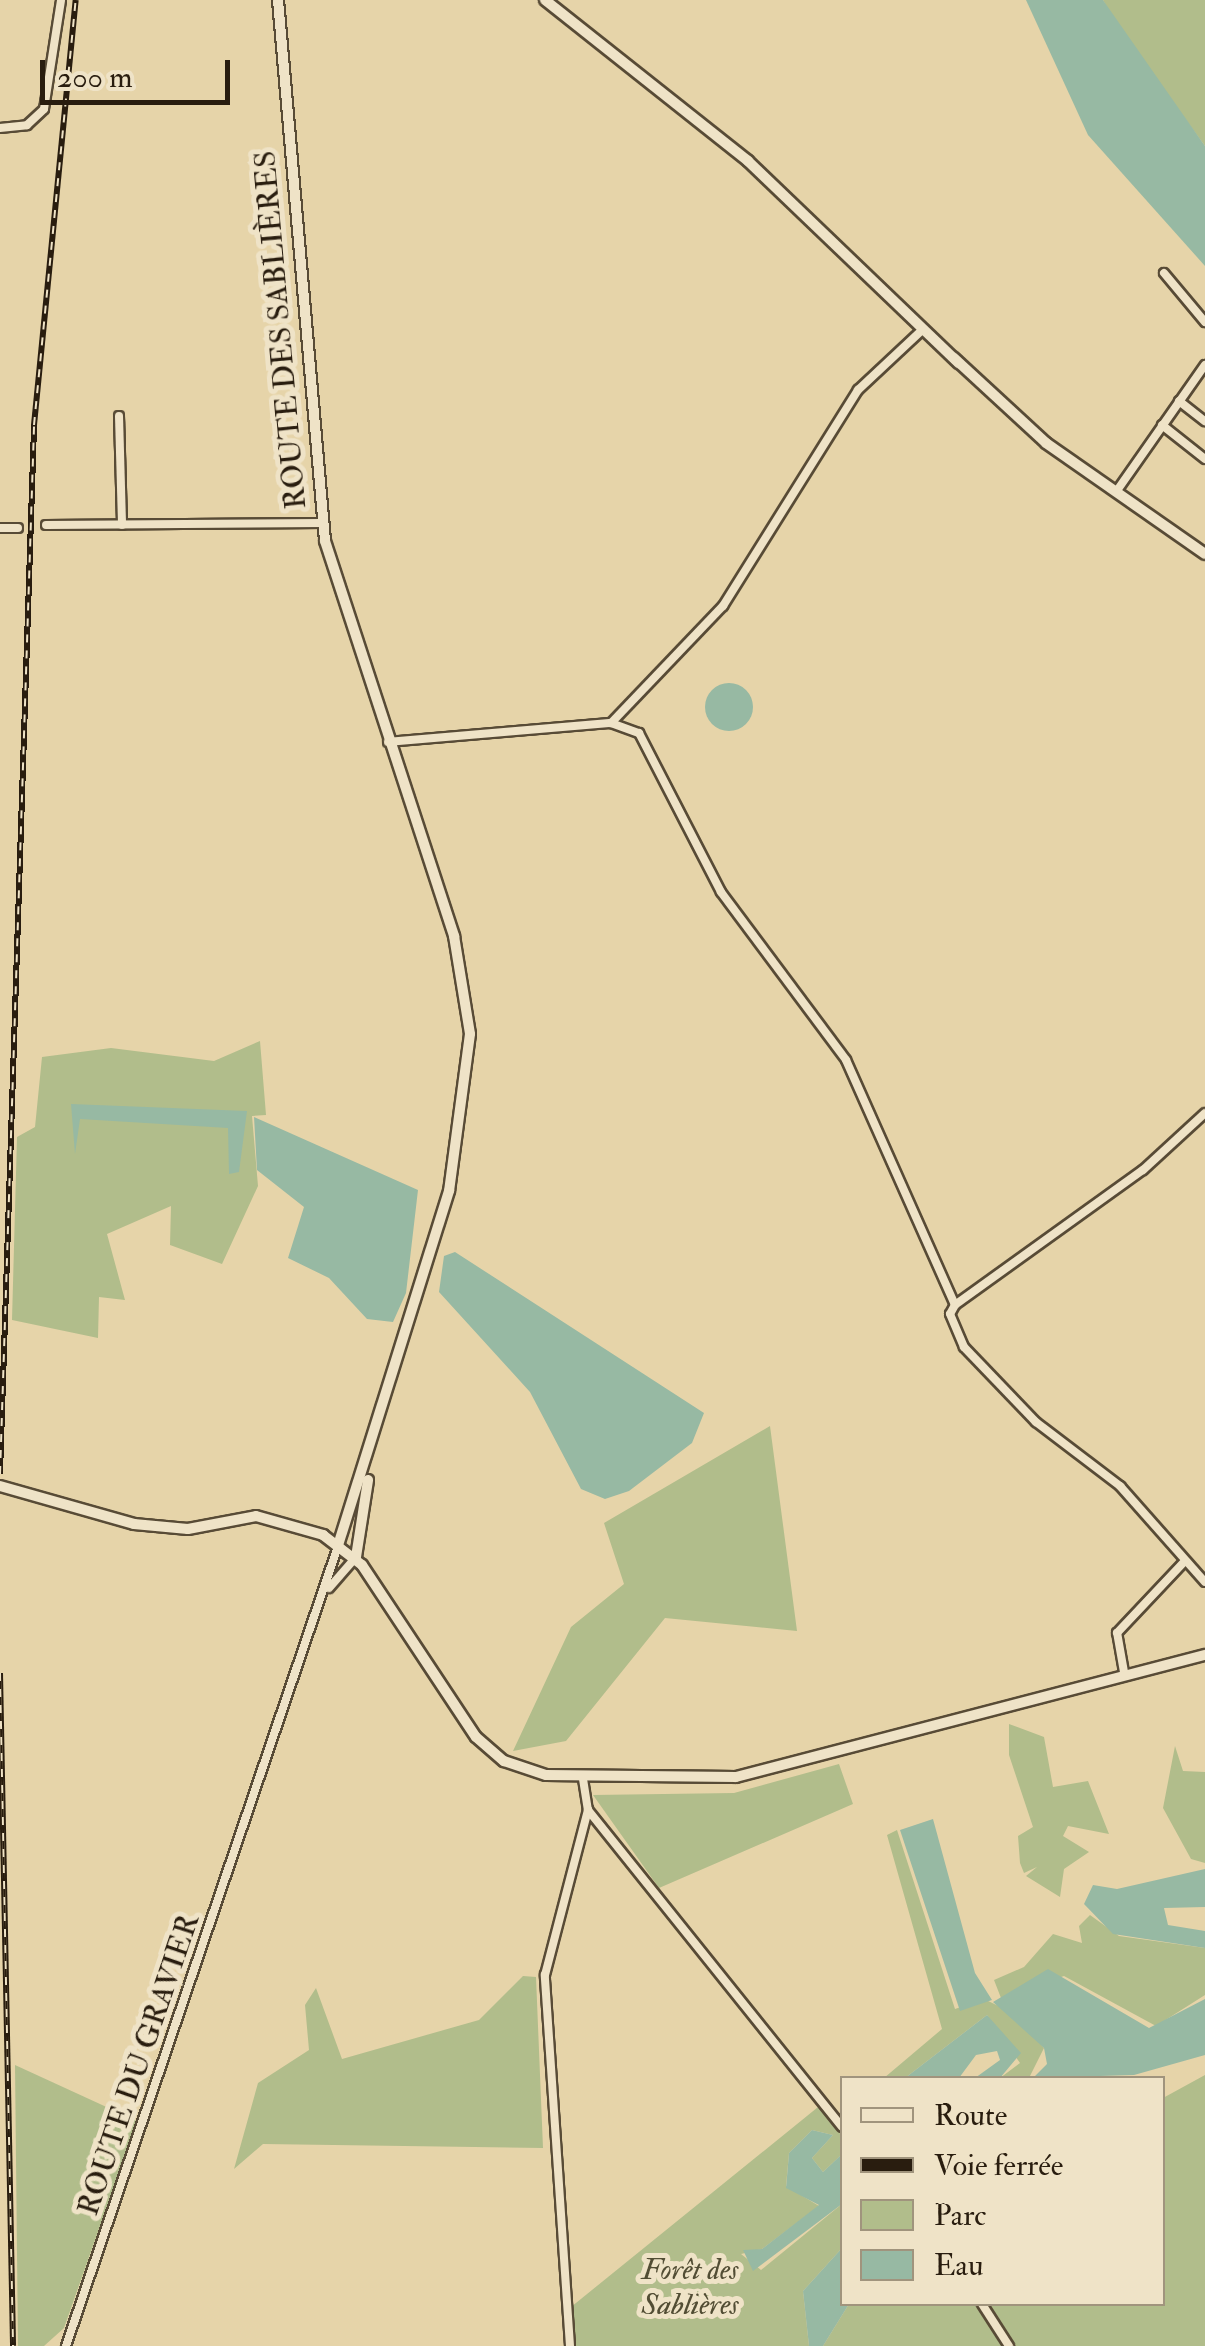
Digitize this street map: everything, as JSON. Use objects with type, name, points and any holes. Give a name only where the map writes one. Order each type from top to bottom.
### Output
[{"type":"street","points":[[0,128],[26,125],[44,109],[61,0]]},
{"type":"street","name":"ROUTE DES SABLIÈRES","points":[[278,0],[322,522],[339,595],[458,947],[470,1034],[449,1190],[369,1464]]},
{"type":"street","points":[[545,0],[748,161],[921,331],[959,363],[1116,492],[1205,554]]},
{"type":"street","points":[[1164,272],[1205,322]]},
{"type":"street","points":[[611,723],[677,644],[723,606],[858,390],[921,331]]},
{"type":"street","points":[[1116,492],[1205,365]]},
{"type":"street","points":[[1179,401],[1205,421]]},
{"type":"street","points":[[119,416],[122,525]]},
{"type":"street","points":[[1162,425],[1205,459]]},
{"type":"street","points":[[46,525],[322,522]]},
{"type":"street","points":[[0,528],[18,528]]},
{"type":"street","points":[[628,705],[633,724],[722,892],[846,1060],[955,1305]]},
{"type":"street","points":[[388,742],[633,724]]},
{"type":"street","points":[[1205,1113],[1143,1170],[955,1305],[950,1314],[979,1367],[1152,1520],[1205,1582]]},
{"type":"street","points":[[326,1592],[348,1551],[369,1464]]},
{"type":"street","points":[[348,1551],[369,1464]]},
{"type":"street","points":[[6,1488],[134,1524],[188,1529],[256,1516],[348,1551],[482,1744],[516,1767],[584,1780],[709,1780],[880,1740],[1124,1672],[1205,1655]]},
{"type":"street","name":"ROUTE DU GRAVIER","points":[[66,2346],[326,1592],[348,1551]]},
{"type":"street","points":[[1124,1672],[1117,1633],[1184,1562]]},
{"type":"street","points":[[570,2346],[545,1975],[588,1810],[584,1780]]},
{"type":"street","points":[[588,1810],[840,2125]]},
{"type":"street","points":[[983,2306],[1009,2346]]},
{"type":"green space","points":[[1103,0],[1205,0],[1205,146],[1118,27]]},
{"type":"green space","points":[[260,1041],[266,1115],[252,1116],[258,1186],[222,1264],[170,1245],[171,1206],[107,1234],[125,1300],[99,1297],[98,1338],[12,1320],[17,1137],[35,1127],[42,1057],[111,1048],[214,1061]]},
{"type":"green space","points":[[770,1426],[797,1631],[665,1618],[566,1741],[513,1751],[571,1627],[624,1584],[604,1523]]},
{"type":"green space","points":[[1009,1724],[1044,1737],[1053,1787],[1088,1781],[1109,1834],[1068,1826],[1063,1836],[1089,1852],[1064,1869],[1060,1897],[1026,1876],[1037,1867],[1024,1873],[1020,1863],[1018,1836],[1033,1827],[1009,1755]]},
{"type":"green space","points":[[1175,1746],[1183,1771],[1205,1772],[1205,1863],[1191,1859],[1163,1808]]},
{"type":"green space","points":[[839,1764],[853,1804],[659,1888],[593,1795],[734,1793]]},
{"type":"green space","points":[[897,1830],[955,2009],[984,1999],[1015,2014],[1044,2048],[1030,2076],[1003,2076],[1020,2063],[987,2015],[908,2076],[886,2076],[942,2029],[887,1835]]},
{"type":"green space","points":[[1090,1915],[1119,1936],[1205,1948],[1205,1995],[1156,2026],[1064,1976],[1001,1998],[994,1980],[1024,1967],[1053,1934],[1082,1943],[1079,1926]]},
{"type":"green space","points":[[523,1976],[536,1977],[543,2148],[263,2144],[234,2169],[258,2083],[309,2050],[305,2005],[316,1988],[342,2059],[479,2020]]},
{"type":"green space","points":[[15,2065],[137,2121],[64,2328],[44,2346],[18,2346]]},
{"type":"green space","name":"Forêt des Sablières","points":[[1205,2075],[1205,2346],[823,2346],[848,2306],[1165,2306],[1165,2097]]},
{"type":"green space","name":"Forêt des Sablières","points":[[823,2103],[840,2124],[840,2156],[823,2172],[812,2158],[833,2135],[812,2130],[789,2153],[786,2186],[819,2206],[762,2249],[741,2254],[761,2270],[840,2206],[840,2250],[803,2291],[809,2346],[567,2346],[571,2307]]},
{"type":"water","points":[[1026,0],[1103,0],[1205,146],[1205,266],[1088,135]]},
{"type":"water","points":[[729,683],[746,690],[753,707],[746,724],[729,731],[712,724],[705,707],[712,690]]},
{"type":"water","points":[[71,1104],[247,1111],[239,1172],[229,1174],[228,1128],[80,1119],[75,1154]]},
{"type":"water","points":[[254,1117],[418,1190],[406,1293],[393,1322],[367,1319],[329,1278],[288,1258],[304,1207],[257,1170]]},
{"type":"water","points":[[455,1252],[704,1413],[692,1443],[629,1491],[605,1499],[581,1489],[530,1392],[439,1292],[444,1256]]},
{"type":"water","points":[[933,1819],[975,1973],[992,2000],[960,2011],[900,1830]]},
{"type":"water","points":[[1205,1869],[1205,1907],[1164,1908],[1168,1925],[1205,1931],[1205,1948],[1113,1934],[1084,1904],[1093,1885],[1117,1889]]},
{"type":"water","points":[[1048,1969],[1149,2028],[1205,1999],[1205,2055],[1134,2075],[1035,2076],[1047,2064],[1044,2048],[993,2002]]},
{"type":"water","points":[[987,2015],[1021,2053],[1002,2076],[978,2076],[1000,2060],[997,2051],[976,2055],[960,2076],[908,2076]]},
{"type":"water","points":[[812,2130],[833,2135],[812,2158],[823,2172],[840,2156],[840,2206],[753,2271],[743,2250],[762,2249],[819,2205],[786,2188],[789,2153]]},
{"type":"water","points":[[840,2250],[840,2306],[848,2306],[823,2346],[809,2346],[803,2291]]},
{"type":"railway","points":[[0,1474],[34,425],[76,0]]},
{"type":"railway","points":[[0,1673],[13,2346]]}]
